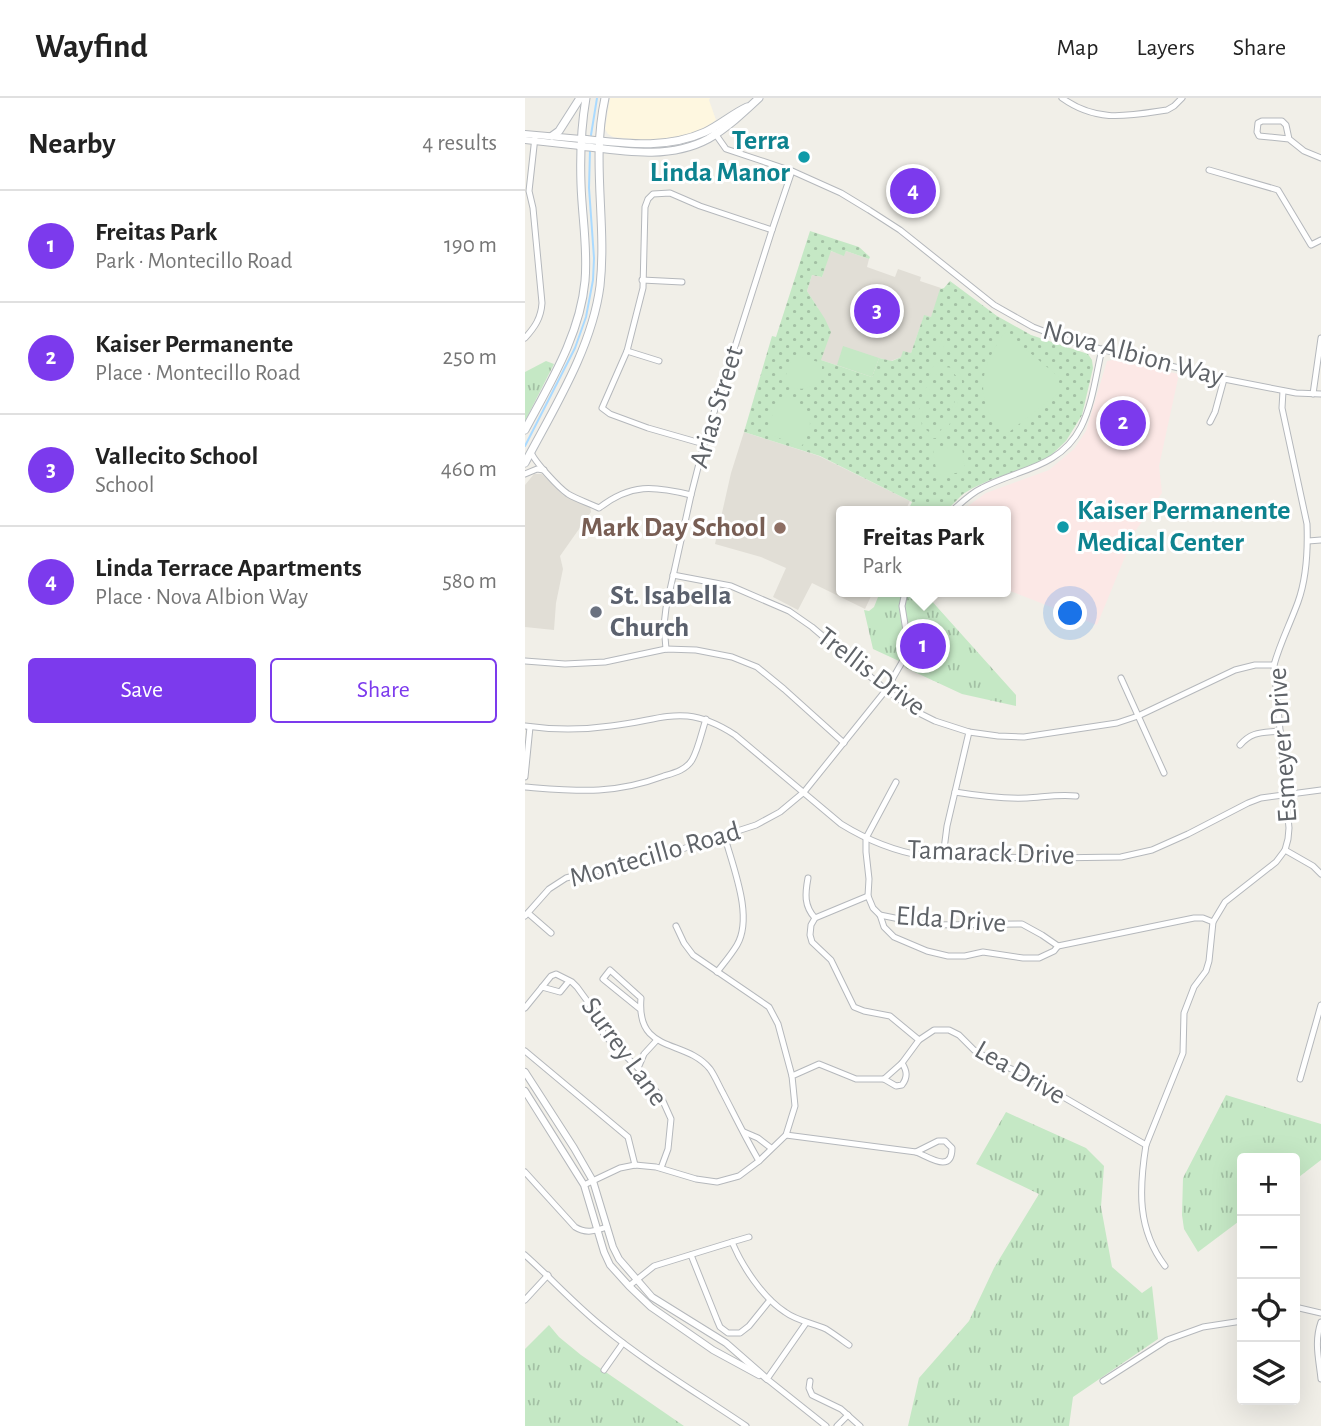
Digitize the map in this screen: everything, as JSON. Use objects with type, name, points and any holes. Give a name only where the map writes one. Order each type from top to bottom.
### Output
[{"type":"main road","points":[[552,136],[559,131],[580,98]]},
{"type":"main road","points":[[525,463],[585,346],[600,285],[601,254],[586,98]]},
{"type":"main road","points":[[525,430],[571,342],[580,309],[585,283],[586,254],[581,187],[590,143],[605,98]]},
{"type":"main road","points":[[590,143],[663,148],[714,131],[736,112],[751,106],[759,98]]},
{"type":"street","points":[[1062,98],[1089,113],[1116,117],[1167,110],[1182,98]]},
{"type":"street","points":[[1289,139],[1286,125],[1282,121],[1262,121],[1258,124],[1259,136],[1289,139],[1304,151],[1321,158]]},
{"type":"street","name":"Nova Albion Way","points":[[714,131],[726,149],[793,171],[841,193],[900,230],[959,278],[1003,310],[1033,327],[1072,342],[1224,380],[1283,391],[1321,394]]},
{"type":"street","points":[[525,134],[535,138],[590,143]]},
{"type":"street","points":[[525,141],[552,136],[590,143]]},
{"type":"street","points":[[525,338],[538,321],[542,303],[533,208],[528,199],[535,138]]},
{"type":"street","points":[[1209,170],[1278,190],[1311,245],[1321,240]]},
{"type":"street","name":"Arias Street","points":[[666,649],[664,625],[673,575],[704,444],[793,171]]},
{"type":"street","points":[[704,444],[648,428],[602,408],[627,351],[642,288],[645,207],[653,194],[670,193],[772,230]]},
{"type":"street","points":[[642,280],[682,282]]},
{"type":"street","points":[[1313,394],[1321,342]]},
{"type":"street","points":[[957,506],[981,488],[1048,462],[1070,443],[1086,415],[1102,349]]},
{"type":"street","points":[[627,351],[659,361]]},
{"type":"street","points":[[1210,422],[1224,380]]},
{"type":"street","name":"Esmeyer Drive","points":[[1213,922],[1225,902],[1276,862],[1285,850],[1288,839],[1274,665],[1301,592],[1306,572],[1308,541],[1307,524],[1282,408],[1283,391]]},
{"type":"street","points":[[531,452],[533,459],[559,487],[599,508],[613,497],[638,489],[665,489],[691,495]]},
{"type":"street","points":[[525,474],[537,469],[544,470]]},
{"type":"street","points":[[1308,541],[1321,540]]},
{"type":"street","name":"Trellis Drive","points":[[673,575],[731,586],[789,611],[812,627],[886,690],[915,710],[935,721],[969,732],[1024,737],[1117,723],[1138,716],[1235,670],[1274,665]]},
{"type":"street","name":"Montecillo Road","points":[[526,915],[549,888],[571,876],[592,870],[616,869],[756,825],[781,812],[804,792],[844,743],[886,690],[905,657],[907,636],[902,606],[904,597]]},
{"type":"street","points":[[525,661],[565,664],[605,662],[666,649],[697,649],[732,657],[757,667],[844,743]]},
{"type":"street","points":[[1121,678],[1164,773]]},
{"type":"street","name":"Tamarack Drive","points":[[528,727],[611,727],[669,715],[706,719],[735,735],[841,824],[884,846],[906,853],[943,857],[1121,857],[1152,850],[1262,798],[1321,790]]},
{"type":"street","points":[[525,787],[602,791],[642,784],[682,770],[693,760],[706,719]]},
{"type":"street","points":[[525,777],[528,727]]},
{"type":"street","points":[[1240,745],[1253,734],[1280,731]]},
{"type":"street","points":[[943,857],[947,826],[969,732]]},
{"type":"street","points":[[866,838],[896,782]]},
{"type":"street","points":[[955,792],[996,798],[1063,794],[1076,796]]},
{"type":"street","points":[[717,972],[738,944],[744,909],[724,834]]},
{"type":"street","name":"Elda Drive","points":[[866,838],[868,896],[876,913],[929,925],[1022,924],[1058,946]]},
{"type":"street","points":[[1285,850],[1313,866],[1321,874]]},
{"type":"street","points":[[809,878],[806,904],[815,918]]},
{"type":"street","points":[[868,896],[815,918],[810,935],[812,942],[831,960],[855,1007],[890,1016],[919,1040],[902,1063],[884,1079]]},
{"type":"street","points":[[526,915],[551,933]]},
{"type":"street","name":"Elda Drive","points":[[880,915],[884,928],[894,937],[927,951],[948,956],[983,952],[1023,958],[1039,958],[1058,946],[1194,918],[1213,922]]},
{"type":"street","points":[[1165,1266],[1150,1242],[1143,1220],[1146,1145],[1184,1053],[1184,1013],[1194,987],[1206,971],[1213,922]]},
{"type":"street","points":[[584,1185],[620,1168],[635,1165],[661,1168],[696,1179],[717,1182],[739,1176],[786,1135],[795,1106],[792,1076],[779,1024],[769,1007],[693,955],[676,926]]},
{"type":"street","points":[[640,1009],[603,979],[610,970],[641,998],[642,1022],[656,1041],[691,1054],[710,1069],[759,1161]]},
{"type":"street","name":"Surrey Lane","points":[[525,1009],[551,976],[556,974],[577,987],[596,1013],[604,1035],[633,1056],[638,1068],[662,1099],[671,1119],[668,1149],[661,1168]]},
{"type":"street","name":"Surrey Lane","points":[[542,987],[560,992],[569,981]]},
{"type":"street","points":[[1300,1079],[1321,1005]]},
{"type":"street","name":"Lea Drive","points":[[919,1040],[934,1030],[949,1030],[996,1063],[1022,1073],[1146,1145]]},
{"type":"street","points":[[638,1068],[644,1054],[656,1041]]},
{"type":"street","name":"Surrey Lane","points":[[525,1051],[628,1137],[635,1165]]},
{"type":"street","points":[[633,1056],[644,1054]]},
{"type":"street","points":[[792,1076],[819,1064],[856,1079],[884,1079],[897,1086],[906,1080],[907,1074],[902,1063]]},
{"type":"street","points":[[525,1072],[593,1181],[616,1254],[636,1280],[661,1304],[726,1343],[826,1426]]},
{"type":"street","points":[[525,1091],[584,1185],[607,1259],[629,1286],[646,1303],[713,1350],[767,1379]]},
{"type":"street","points":[[744,1132],[771,1148]]},
{"type":"street","points":[[786,1135],[916,1152],[940,1163],[950,1159],[953,1152],[951,1145],[945,1141],[916,1152]]},
{"type":"street","points":[[750,1144],[758,1138]]},
{"type":"street","points":[[525,1172],[575,1227],[583,1231],[607,1227]]},
{"type":"street","points":[[629,1286],[654,1266],[749,1237]]},
{"type":"street","points":[[732,1242],[739,1259],[770,1300],[785,1313],[825,1329],[849,1345]]},
{"type":"street","points":[[525,1255],[622,1343],[746,1426]]},
{"type":"street","points":[[691,1255],[720,1327],[728,1333],[740,1333],[749,1326],[770,1300]]},
{"type":"street","points":[[525,1300],[548,1275]]},
{"type":"street","points":[[1300,1308],[1321,1313]]},
{"type":"street","points":[[767,1379],[806,1322]]},
{"type":"street","points":[[1103,1381],[1167,1340],[1203,1327],[1237,1322]]},
{"type":"street","points":[[1321,1322],[1316,1346],[1321,1379]]},
{"type":"street","points":[[604,1370],[622,1343]]},
{"type":"street","points":[[810,1381],[812,1395],[841,1409],[860,1426]]},
{"type":"street","points":[[837,1426],[848,1415]]},
{"type":"shaded area","points":[[610,98],[710,98],[716,120],[687,137],[655,141],[613,137],[605,129]]},
{"type":"shaded area","points":[[830,251],[844,255],[846,251],[869,259],[867,267],[895,277],[898,269],[941,288],[931,318],[924,316],[911,353],[891,361],[879,358],[872,377],[821,360],[818,308],[807,291],[812,275],[822,277]]},
{"type":"shaded area","points":[[1107,361],[1179,374],[1159,466],[1162,493],[1136,530],[1097,625],[1011,591],[1011,506],[968,506],[986,493],[1049,470],[1074,449],[1086,431]]},
{"type":"shaded area","name":"Mark Day School","points":[[744,432],[819,456],[910,501],[908,506],[836,506],[836,595],[812,583],[798,610],[773,597],[786,568],[761,557],[715,544],[731,473]]},
{"type":"shaded area","points":[[534,474],[542,474],[563,495],[590,505],[591,512],[560,556],[563,569],[554,630],[525,627],[525,485]]},
{"type":"shaded area","name":"Mark Day School","points":[[841,597],[871,597],[865,609]]},
{"type":"green space","points":[[810,231],[859,247],[870,257],[869,259],[846,251],[844,256],[831,251],[822,277],[812,275],[807,291],[831,332],[821,360],[872,377],[879,358],[892,361],[901,357],[903,351],[911,353],[924,315],[931,317],[940,289],[950,281],[997,316],[1031,335],[1088,354],[1093,368],[1082,415],[1066,441],[1045,461],[973,488],[951,506],[910,506],[912,502],[820,456],[744,432],[772,336],[776,337]]},
{"type":"green space","points":[[1005,332],[1059,377],[1059,393],[1004,436],[988,409],[983,384],[989,359]]},
{"type":"green space","points":[[942,339],[946,340],[937,367],[953,369],[960,374],[962,381],[953,417],[946,430],[937,438],[931,438],[918,428],[913,428]],"holes":[[[945,370],[955,374],[958,380],[955,399],[939,432],[929,432],[922,427],[921,417],[933,380],[938,372]]]},
{"type":"green space","points":[[843,346],[879,358],[872,377],[837,365]]},
{"type":"green space","points":[[797,356],[822,363],[822,371],[815,383],[797,389],[783,383],[792,358]]},
{"type":"green space","points":[[546,361],[554,364],[525,421],[525,372]]},
{"type":"green space","points":[[786,397],[802,406],[809,417],[809,431],[801,447],[769,434],[767,428],[779,399]]},
{"type":"green space","points":[[962,446],[965,472],[937,475],[933,450]]},
{"type":"green space","points":[[878,597],[929,597],[1016,695],[1016,706],[962,694],[873,649],[864,610],[869,611]]},
{"type":"green space","points":[[1226,1095],[1321,1124],[1321,1160],[1300,1176],[1300,1153],[1237,1153],[1237,1223],[1198,1252],[1184,1229],[1183,1178]]},
{"type":"green space","points":[[1006,1112],[1086,1148],[1104,1166],[1101,1207],[1112,1267],[1142,1293],[1152,1286],[1158,1339],[1073,1397],[1069,1426],[908,1426],[919,1378],[969,1321],[994,1268],[1039,1194],[976,1164]]},
{"type":"green space","points":[[549,1325],[581,1355],[684,1426],[525,1426],[525,1349]]},
{"type":"waterway","points":[[591,135],[597,98]]},
{"type":"waterway","points":[[525,446],[575,348],[586,317],[594,258],[589,188],[590,150]]},
{"type":"place","name":"Terra Linda Manor","points":[[804,157]]},
{"type":"place","name":"Linda Terrace Apartments","points":[[913,191]]},
{"type":"place","name":"Vallecito School","points":[[877,311]]},
{"type":"place","name":"Kaiser Permanente","points":[[1123,423]]},
{"type":"place","name":"Kaiser Permanente Medical Center","points":[[1063,527]]},
{"type":"place","name":"Mark Day School","points":[[780,528]]},
{"type":"place","name":"St. Isabella Church","points":[[596,612]]},
{"type":"place","name":"Freitas Park","points":[[923,646]]}]
